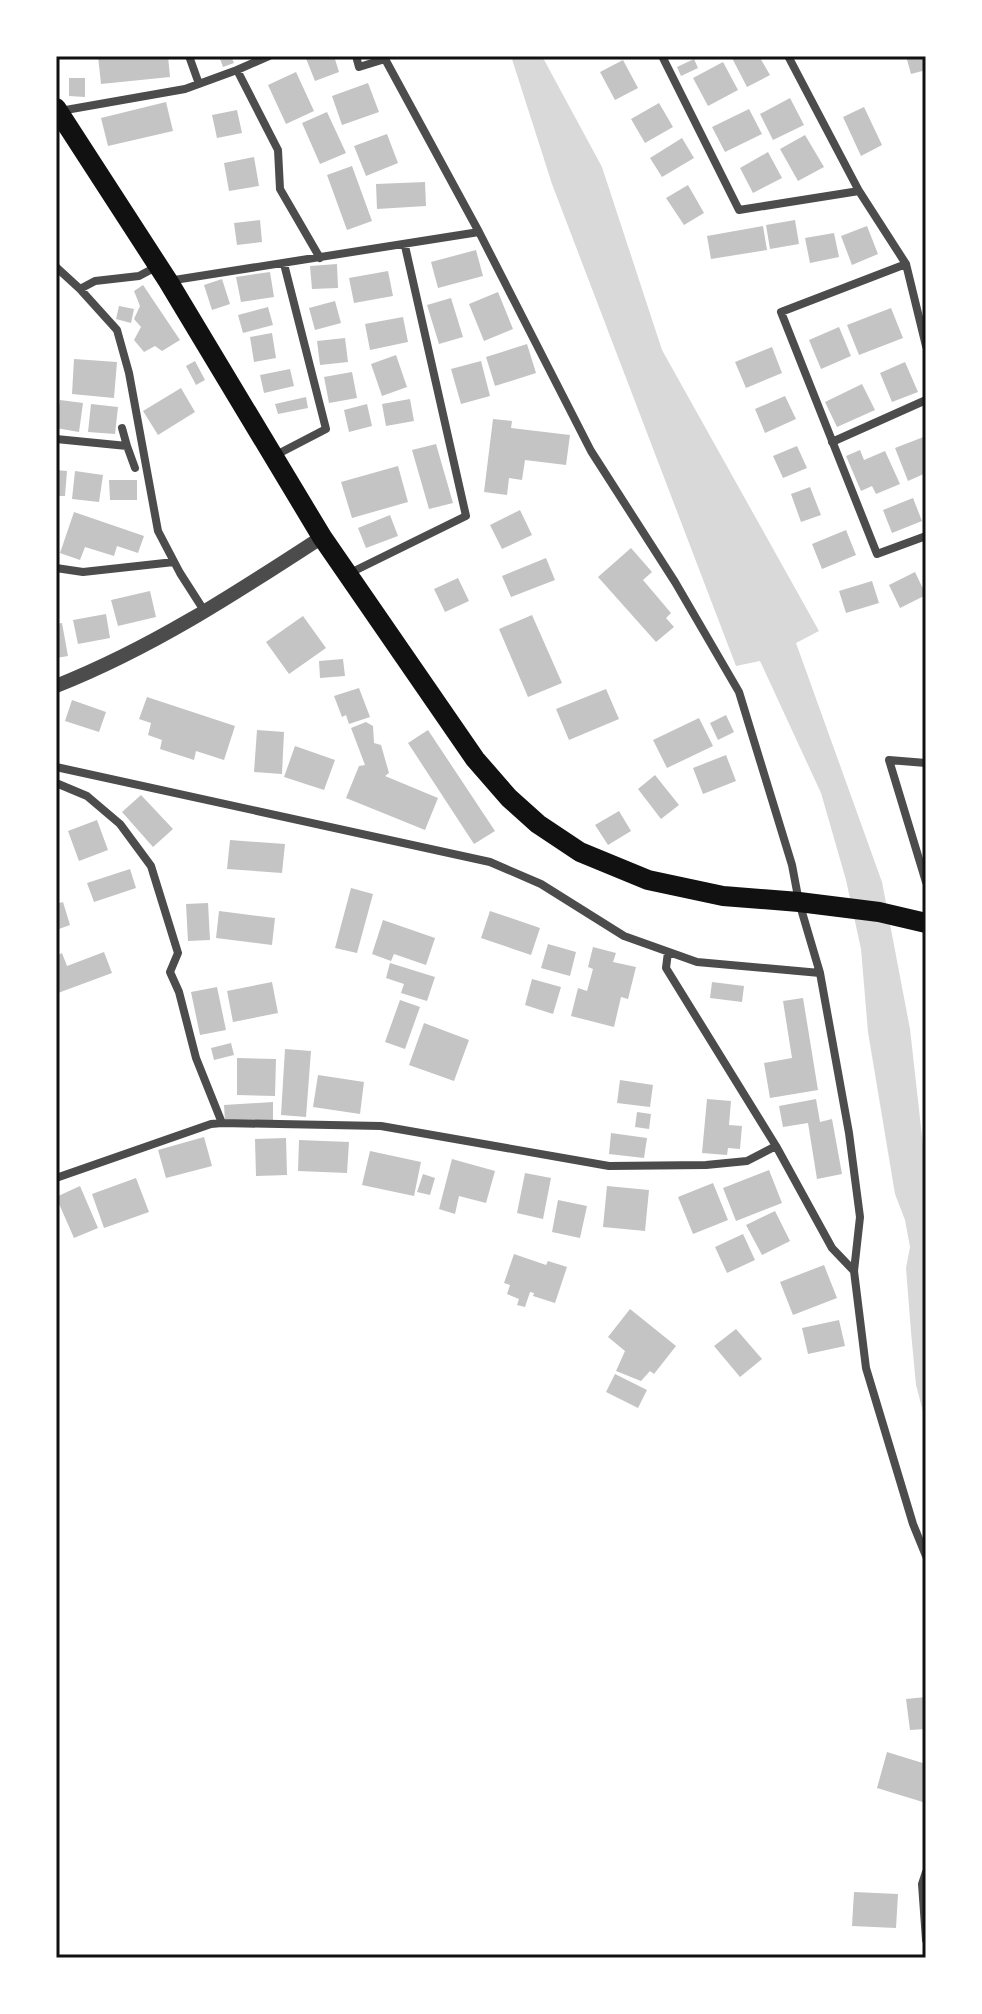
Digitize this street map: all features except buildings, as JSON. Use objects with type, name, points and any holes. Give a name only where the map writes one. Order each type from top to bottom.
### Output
[{"type":"highway","points":[[57,110],[163,274],[322,537],[475,759],[509,798],[538,824],[580,852],[648,880],[723,896],[879,912],[926,923]]},
{"type":"street","points":[[189,56],[199,84]]},
{"type":"street","points":[[57,110],[185,89],[269,56]]},
{"type":"street","points":[[356,56],[359,67],[385,59],[479,232],[591,451],[675,582],[739,692],[792,865],[807,903],[849,1133],[860,1217],[854,1271],[866,1368],[908,1509],[926,1556]]},
{"type":"street","points":[[662,56],[739,210],[859,191]]},
{"type":"street","points":[[788,56],[859,191],[906,264],[926,346]]},
{"type":"street","points":[[237,70],[278,150],[280,189],[320,258]]},
{"type":"street","points":[[80,289],[95,281],[284,264],[479,232]]},
{"type":"street","points":[[347,574],[466,516],[405,246]]},
{"type":"street","points":[[273,456],[326,429],[284,264]]},
{"type":"street","points":[[906,264],[781,312],[877,554],[926,536]]},
{"type":"street","points":[[56,267],[117,330],[129,373],[158,531],[206,613]]},
{"type":"street","points":[[56,281],[71,281]]},
{"type":"street","points":[[832,442],[926,400]]},
{"type":"street","points":[[122,428],[135,468]]},
{"type":"street","points":[[56,439],[127,446]]},
{"type":"street","points":[[56,686],[146,646],[206,613],[322,537]]},
{"type":"street","points":[[56,568],[83,572],[174,562]]},
{"type":"street","points":[[926,763],[889,760],[926,882]]},
{"type":"street","points":[[56,767],[490,862],[541,884],[624,936],[697,962],[820,973]]},
{"type":"street","points":[[56,783],[87,796],[120,824],[151,866],[178,953],[170,972],[179,992],[196,1058],[222,1123]]},
{"type":"street","points":[[668,952],[666,968],[776,1146],[832,1248],[854,1271]]},
{"type":"street","points":[[56,1178],[211,1124],[222,1123],[381,1126],[609,1166],[706,1165],[747,1161],[776,1146]]},
{"type":"street","points":[[926,1872],[922,1884],[926,1940]]},
{"type":"shaded area","points":[[511,56],[542,56],[602,167],[662,350],[819,631],[796,643],[882,882],[910,1029],[926,1172],[926,1423],[916,1385],[911,1332],[906,1268],[910,1247],[905,1220],[895,1194],[868,1032],[861,949],[846,880],[821,793],[760,661],[736,666],[552,184]]}]
